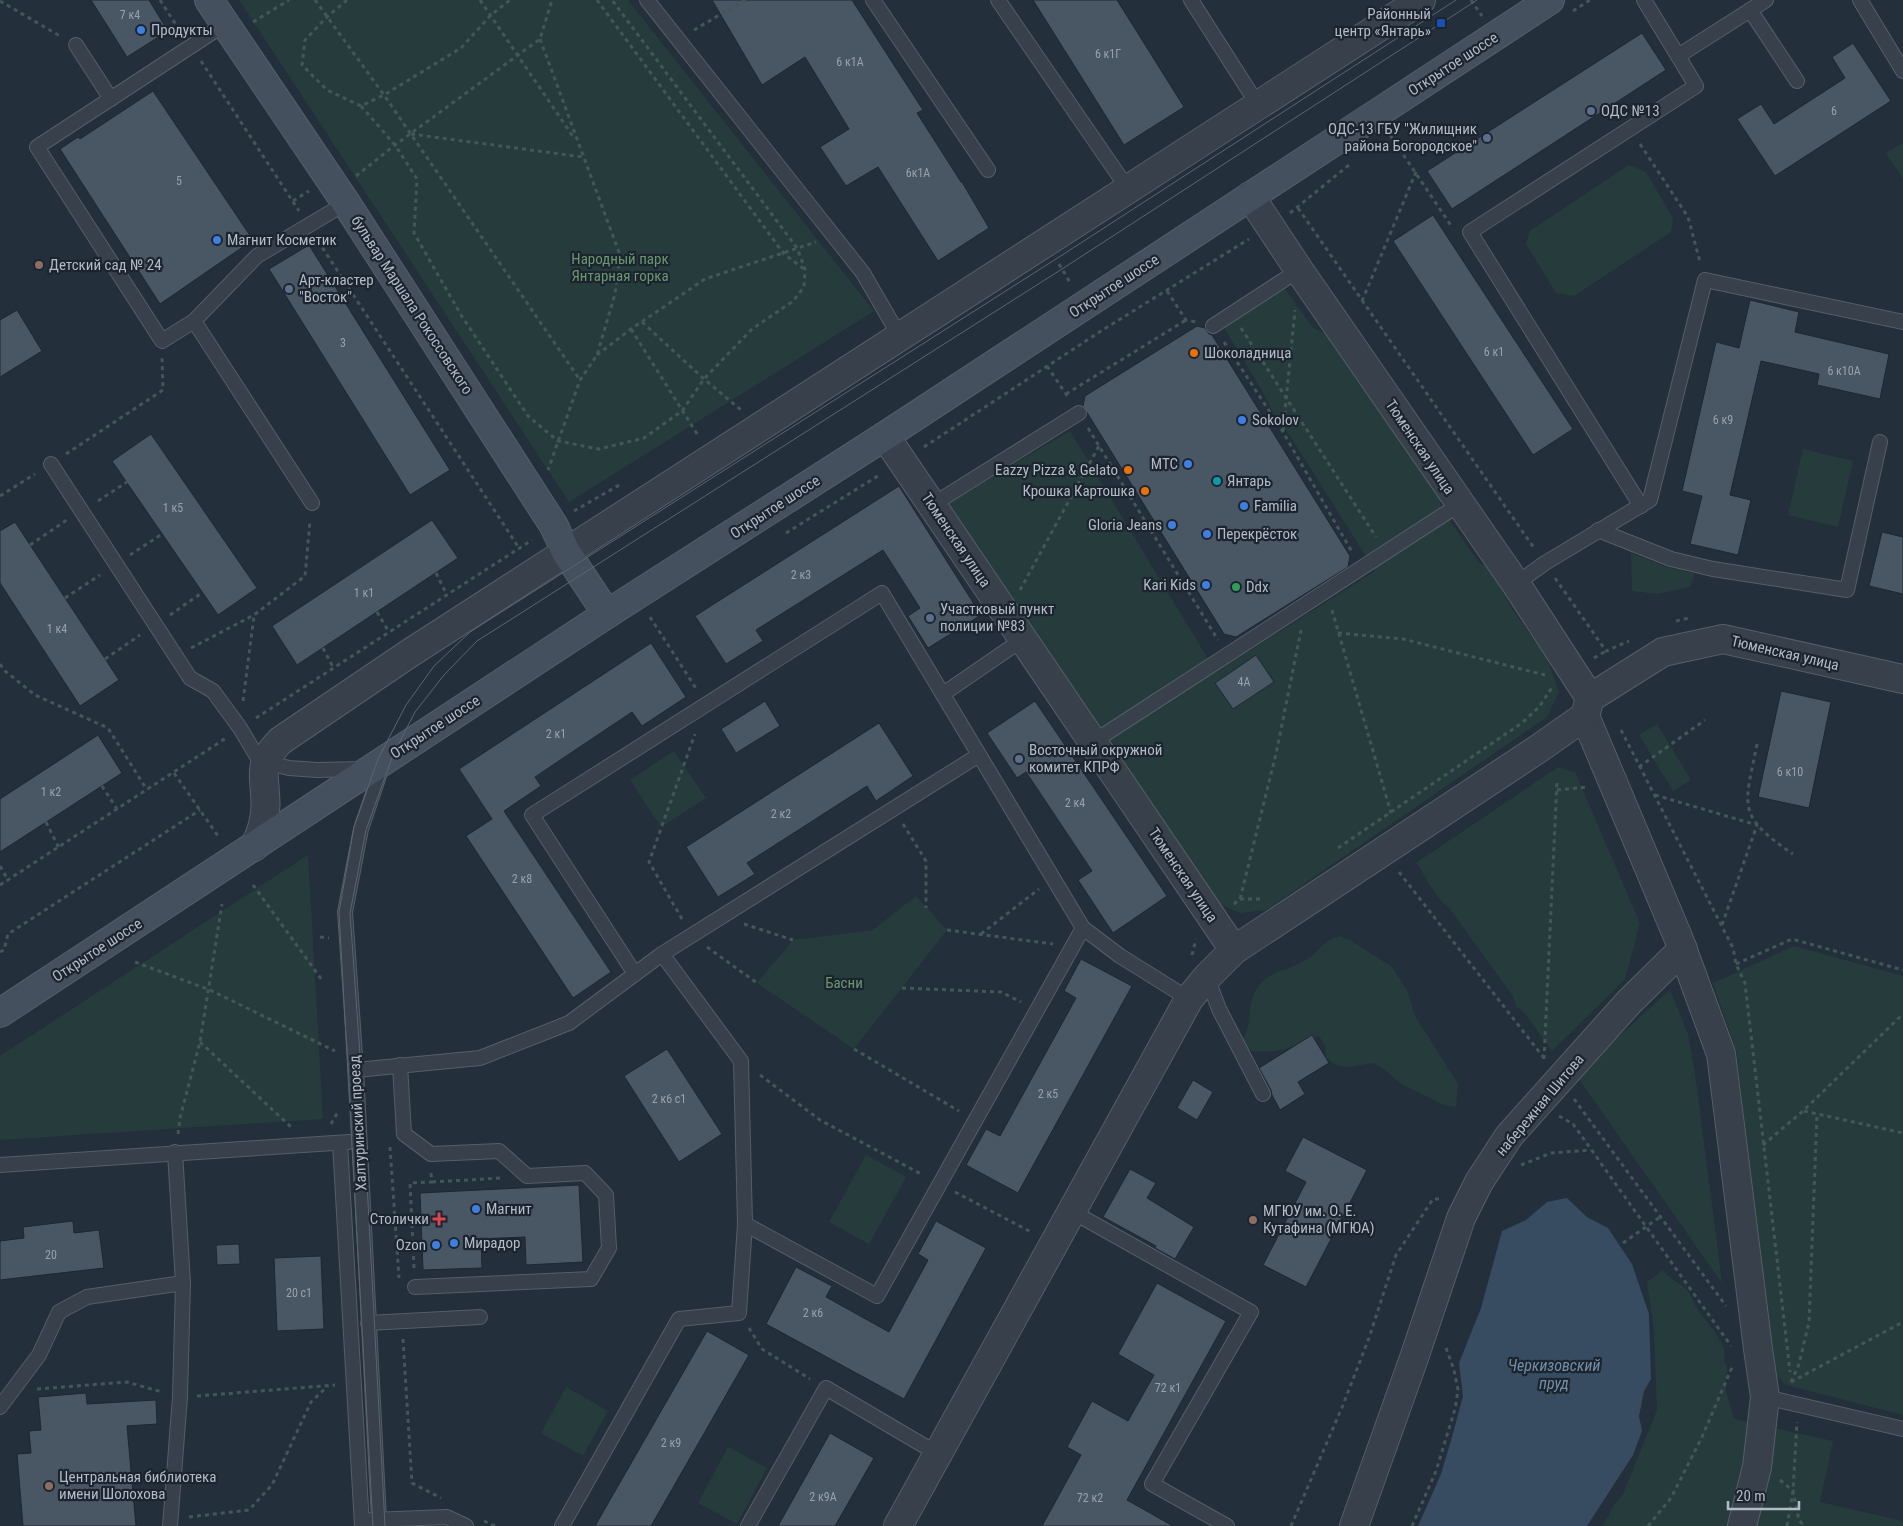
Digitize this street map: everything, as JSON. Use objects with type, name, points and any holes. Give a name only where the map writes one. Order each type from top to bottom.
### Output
[{"type":"main road","name":"бульвар Маршала Рокоссовского","points":[[209,0],[235,24],[346,204],[554,526],[566,552],[607,614]]},
{"type":"main road","name":"Открытое шоссе","points":[[0,1013],[607,614],[885,436],[1250,196],[1520,8],[1550,0]]},
{"type":"street","points":[[254,847],[261,834],[265,817],[265,762],[270,752],[280,741],[410,653],[1421,0]]},
{"type":"street","name":"Тюменская улица","points":[[1250,196],[1516,584],[1592,702]]},
{"type":"street","name":"Тюменская улица","points":[[885,436],[1234,950],[1538,749],[1592,702],[1663,652],[1723,639],[1903,679]]},
{"type":"street","points":[[1592,702],[1722,1054],[1765,1397],[1758,1466],[1742,1526]]},
{"type":"street","name":"набережная Шитова","points":[[1354,1526],[1414,1358],[1450,1248],[1461,1218],[1479,1182],[1509,1136],[1629,1002],[1683,949]]},
{"type":"street","points":[[898,1526],[1189,999],[1206,977],[1234,950]]},
{"type":"lane","points":[[647,0],[863,273],[900,337]]},
{"type":"lane","points":[[872,0],[988,170]]},
{"type":"lane","points":[[998,0],[1128,189]]},
{"type":"lane","points":[[1192,0],[1258,105]]},
{"type":"lane","points":[[1641,506],[1470,232],[1696,86],[1644,0]]},
{"type":"lane","points":[[1678,56],[1766,0]]},
{"type":"lane","points":[[1860,0],[1903,71]]},
{"type":"lane","points":[[1750,10],[1796,81]]},
{"type":"lane","points":[[235,24],[190,46],[37,147],[162,341],[194,321],[257,256],[346,204]]},
{"type":"lane","points":[[76,45],[111,99]]},
{"type":"lane","points":[[1213,326],[1299,270]]},
{"type":"lane","points":[[1516,584],[1545,563],[1650,500],[1705,280],[1903,322]]},
{"type":"lane","points":[[194,321],[312,503]]},
{"type":"lane","points":[[932,505],[1079,413]]},
{"type":"lane","points":[[1598,530],[1671,559],[1713,569],[1847,590],[1880,442]]},
{"type":"lane","points":[[51,464],[190,678],[214,691],[256,754],[265,762],[289,768],[317,770],[378,765]]},
{"type":"lane","points":[[1093,742],[1460,504]]},
{"type":"lane","points":[[636,974],[532,816],[882,593],[1084,928],[1120,956],[1189,999]]},
{"type":"lane","points":[[943,694],[1023,639]]},
{"type":"lane","points":[[356,1070],[480,1058],[570,1023],[662,954],[980,754]]},
{"type":"lane","name":"Халтуринский проезд","points":[[378,765],[361,829],[345,912],[356,1070],[379,1520]]},
{"type":"lane","points":[[745,1224],[877,1296],[1084,928]]},
{"type":"lane","points":[[562,1526],[679,1319],[739,1313],[745,1224],[741,1061],[662,954]]},
{"type":"lane","points":[[1206,977],[1219,1009],[1262,1094]]},
{"type":"lane","points":[[400,1065],[404,1134],[430,1154],[499,1151],[526,1176],[585,1173],[606,1195],[609,1248],[591,1279],[415,1287]]},
{"type":"lane","points":[[340,1142],[362,1523],[379,1520],[448,1517],[466,1526]]},
{"type":"lane","points":[[0,1165],[175,1152],[359,1142]]},
{"type":"lane","points":[[170,1522],[180,1398],[183,1283],[175,1152]]},
{"type":"lane","points":[[1072,1211],[1251,1312],[1152,1484],[1227,1526]]},
{"type":"lane","points":[[0,1407],[39,1355],[59,1312],[87,1297],[183,1283]]},
{"type":"lane","points":[[368,1323],[480,1317]]},
{"type":"lane","points":[[748,1526],[826,1388],[938,1454]]},
{"type":"lane","points":[[1765,1397],[1903,1429]]},
{"type":"path","points":[[160,0],[519,548]]},
{"type":"path","points":[[235,24],[253,22],[289,0]]},
{"type":"path","points":[[315,0],[384,95],[580,380]]},
{"type":"path","points":[[347,0],[327,16],[305,40],[302,65],[327,90],[361,106],[395,145],[417,179],[414,233],[462,315],[528,416],[558,441],[599,448],[644,438],[682,411],[704,379],[752,329],[793,301],[804,287],[805,269],[797,248],[612,0]]},
{"type":"path","points":[[480,0],[578,143]]},
{"type":"path","points":[[361,106],[384,95],[461,48],[491,15],[510,0]]},
{"type":"path","points":[[355,177],[395,145],[540,39],[552,0]]},
{"type":"path","points":[[597,0],[784,254],[805,269]]},
{"type":"path","points":[[713,18],[745,0]]},
{"type":"path","points":[[1471,0],[1479,11]]},
{"type":"path","points":[[0,1],[76,45]]},
{"type":"path","points":[[540,39],[620,255],[615,294],[597,355],[580,380],[546,476]]},
{"type":"path","points":[[1630,128],[1688,217],[1705,280]]},
{"type":"path","points":[[1389,132],[1453,228],[1470,232]]},
{"type":"path","points":[[410,134],[583,157]]},
{"type":"path","points":[[1362,302],[1416,172]]},
{"type":"path","points":[[1298,208],[1606,651]]},
{"type":"path","points":[[1046,242],[1101,331],[1167,291],[1186,320]]},
{"type":"path","points":[[597,355],[704,279],[784,254],[797,248]]},
{"type":"path","points":[[1282,432],[1295,309]]},
{"type":"path","points":[[1233,314],[1386,552]]},
{"type":"path","points":[[1066,394],[1186,320],[1213,326],[1282,432],[1361,568]]},
{"type":"path","points":[[642,322],[742,411]]},
{"type":"path","points":[[632,329],[699,438]]},
{"type":"path","points":[[0,496],[163,390],[162,341]]},
{"type":"path","points":[[1047,366],[1079,413],[1227,655]]},
{"type":"path","points":[[1019,592],[1099,446]]},
{"type":"path","points":[[175,656],[254,615],[305,576],[312,503]]},
{"type":"path","points":[[0,885],[554,526]]},
{"type":"path","points":[[436,573],[447,595]]},
{"type":"path","points":[[1328,590],[1338,633],[1398,842]]},
{"type":"path","points":[[636,596],[706,705],[649,862],[692,936],[757,983]]},
{"type":"path","points":[[1230,908],[1240,899],[1276,754],[1306,603]]},
{"type":"path","points":[[377,612],[389,632]]},
{"type":"path","points":[[240,728],[254,615]]},
{"type":"path","points":[[1672,623],[1680,619],[1698,617]]},
{"type":"path","points":[[1338,633],[1403,639],[1550,676]]},
{"type":"path","points":[[1590,661],[1606,651],[1631,640]]},
{"type":"path","points":[[323,648],[333,668]]},
{"type":"path","points":[[0,664],[5,671],[35,695],[108,728],[147,790]]},
{"type":"path","points":[[1333,851],[1522,723],[1539,707],[1555,683]]},
{"type":"path","points":[[1592,702],[1640,766],[1722,925],[1733,948],[1736,964],[1745,983],[1797,1420],[1793,1490],[1787,1526]]},
{"type":"path","points":[[1634,768],[1640,766],[1705,720]]},
{"type":"path","points":[[1757,744],[1747,798],[1751,818],[1778,844],[1793,854]]},
{"type":"path","points":[[174,773],[218,836]]},
{"type":"path","points":[[1557,781],[1544,1058],[1560,1079]]},
{"type":"path","points":[[102,786],[117,809]]},
{"type":"path","points":[[1557,790],[1592,787]]},
{"type":"path","points":[[1654,795],[1757,825]]},
{"type":"path","points":[[894,808],[926,861],[926,908]]},
{"type":"path","points":[[0,952],[4,950],[8,934],[200,810]]},
{"type":"path","points":[[46,822],[59,848]]},
{"type":"path","points":[[1722,925],[1757,825]]},
{"type":"path","points":[[0,866],[8,880]]},
{"type":"path","points":[[980,934],[1054,878]]},
{"type":"path","points":[[253,885],[322,980]]},
{"type":"path","points":[[1240,899],[1267,899]]},
{"type":"path","points":[[175,1152],[180,1118],[200,1042],[210,990],[222,904]]},
{"type":"path","points":[[722,917],[793,940]]},
{"type":"path","points":[[947,930],[1073,946]]},
{"type":"path","points":[[320,937],[331,938]]},
{"type":"path","points":[[1736,964],[1792,939],[1903,970]]},
{"type":"path","points":[[135,962],[210,990],[337,1051]]},
{"type":"path","points":[[902,988],[1002,992],[1036,1011]]},
{"type":"path","points":[[1763,1145],[1803,1111],[1903,1014]]},
{"type":"path","points":[[200,1042],[310,1144]]},
{"type":"path","points":[[854,1049],[974,1121]]},
{"type":"path","points":[[741,1061],[820,1120],[1036,1235]]},
{"type":"path","points":[[330,1127],[340,1107]]},
{"type":"path","points":[[1803,1111],[1903,1133]]},
{"type":"path","points":[[1791,1382],[1799,1364],[1809,1322],[1817,1114]]},
{"type":"path","points":[[1553,1117],[1559,1116],[1573,1124],[1732,1347]]},
{"type":"path","points":[[389,1145],[399,1281]]},
{"type":"path","points":[[1515,1167],[1551,1153],[1591,1150]]},
{"type":"path","points":[[430,1154],[432,1182]]},
{"type":"path","points":[[415,1287],[410,1183],[526,1176]]},
{"type":"path","points":[[1292,1526],[1369,1338],[1396,1255],[1433,1199],[1471,1198]]},
{"type":"path","points":[[1623,1243],[1660,1217]]},
{"type":"path","points":[[739,1313],[762,1349],[826,1388]]},
{"type":"path","points":[[402,1320],[412,1483],[445,1500]]},
{"type":"path","points":[[1791,1382],[1903,1322]]},
{"type":"path","points":[[1412,1526],[1436,1471],[1455,1409],[1458,1390],[1454,1370],[1441,1337]]},
{"type":"path","points":[[1648,1526],[1670,1498],[1702,1438],[1734,1364]]},
{"type":"path","points":[[12,1391],[127,1382],[180,1398],[354,1383]]},
{"type":"path","points":[[170,1522],[249,1510],[272,1485],[312,1402],[328,1386]]},
{"type":"path","points":[[1775,1475],[1793,1490],[1799,1520],[1804,1526]]},
{"type":"path","points":[[478,1517],[495,1526]]},
{"type":"green space","name":"Народный парк Янтарная горка","points":[[239,0],[628,0],[874,311],[569,502]]},
{"type":"green space","points":[[1903,143],[1903,179],[1886,153]]},
{"type":"green space","points":[[1629,165],[1646,172],[1673,218],[1671,232],[1574,296],[1556,293],[1526,244],[1530,231]]},
{"type":"green space","points":[[1285,289],[1313,328],[1337,339],[1440,494],[1440,507],[1480,564],[1483,564],[1493,573],[1512,609],[1547,658],[1559,692],[1547,717],[1266,910],[1240,913],[1213,901],[948,503],[1070,431],[1216,672],[1375,571],[1292,439],[1274,414],[1224,328]]},
{"type":"green space","points":[[1803,449],[1853,461],[1838,527],[1788,515]]},
{"type":"green space","points":[[1631,553],[1667,567],[1695,574],[1690,587],[1658,594],[1632,591]]},
{"type":"green space","points":[[1657,724],[1691,780],[1673,791],[1639,735]]},
{"type":"green space","points":[[674,751],[706,798],[661,827],[630,780]]},
{"type":"green space","points":[[1558,767],[1575,772],[1640,923],[1625,979],[1552,1051],[1523,1011],[1516,1007],[1513,996],[1450,909],[1435,893],[1416,863]]},
{"type":"green space","points":[[308,855],[323,1119],[0,1140],[0,1056]]},
{"type":"green space","name":"Басни","points":[[916,896],[947,930],[854,1049],[757,983],[793,940],[873,930]]},
{"type":"green space","points":[[1339,936],[1350,940],[1392,967],[1407,990],[1415,1016],[1458,1084],[1456,1107],[1444,1105],[1401,1084],[1383,1068],[1372,1063],[1348,1067],[1335,1065],[1326,1058],[1325,1046],[1319,1036],[1293,1047],[1277,1051],[1248,1050],[1243,1039],[1248,1027],[1252,1000],[1258,986],[1270,976],[1311,957],[1325,943]]},
{"type":"green space","points":[[1794,946],[1903,976],[1903,1415],[1786,1385],[1775,1374],[1749,1169],[1737,1053],[1713,983]]},
{"type":"green space","points":[[1670,990],[1688,1034],[1695,1073],[1722,1283],[1576,1075]]},
{"type":"green space","points":[[866,1155],[906,1177],[869,1244],[829,1222]]},
{"type":"green space","points":[[1663,1270],[1687,1290],[1696,1307],[1720,1340],[1725,1355],[1724,1362],[1727,1366],[1726,1391],[1734,1419],[1833,1441],[1820,1502],[1903,1521],[1903,1526],[1603,1526],[1614,1505],[1623,1494],[1657,1410],[1654,1331],[1647,1282]]},
{"type":"green space","points":[[566,1387],[608,1411],[583,1456],[541,1433]]},
{"type":"green space","points":[[728,1447],[767,1468],[737,1524],[698,1503]]},
{"type":"water","name":"Черкизовский пруд","points":[[1567,1198],[1587,1217],[1608,1228],[1632,1264],[1649,1314],[1651,1379],[1644,1391],[1639,1416],[1642,1431],[1633,1455],[1587,1526],[1418,1526],[1441,1474],[1452,1437],[1463,1396],[1459,1363],[1481,1308],[1502,1231],[1526,1220],[1547,1202]]},
{"type":"building","points":[[91,0],[149,0],[168,31],[127,57]]},
{"type":"building","points":[[712,0],[852,0],[923,110],[917,113],[962,182],[989,228],[938,261],[878,167],[846,186],[820,147],[849,129],[805,57],[762,85]]},
{"type":"building","points":[[1033,0],[1117,0],[1184,107],[1124,145]]},
{"type":"building","points":[[1642,33],[1666,70],[1452,209],[1427,171]]},
{"type":"building","points":[[1853,43],[1891,101],[1775,176],[1737,119],[1761,104],[1774,124],[1845,78],[1832,57]]},
{"type":"building","points":[[153,91],[253,240],[160,304],[60,149],[78,137],[80,139]]},
{"type":"building","points":[[1433,215],[1573,429],[1533,455],[1393,241]]},
{"type":"building","points":[[309,245],[450,470],[410,495],[269,269]]},
{"type":"building","points":[[1750,300],[1799,312],[1795,332],[1889,354],[1880,399],[1817,385],[1819,374],[1761,361],[1730,495],[1751,500],[1738,555],[1690,544],[1702,496],[1682,491],[1716,342],[1739,348]]},
{"type":"building","points":[[17,310],[42,351],[0,377],[0,320]]},
{"type":"building","name":"Янтарь","points":[[1197,326],[1205,328],[1212,335],[1350,556],[1348,567],[1236,637],[1224,634],[1083,406],[1085,396]]},
{"type":"building","points":[[151,434],[257,588],[218,615],[112,461]]},
{"type":"building","points":[[899,486],[981,615],[928,648],[908,616],[920,608],[883,550],[756,630],[763,641],[726,664],[695,616]]},
{"type":"building","points":[[432,520],[458,558],[297,665],[272,626]]},
{"type":"building","points":[[15,522],[119,680],[80,706],[0,583],[0,531]]},
{"type":"building","points":[[1882,532],[1903,537],[1903,594],[1869,586]]},
{"type":"building","points":[[651,643],[686,697],[642,726],[632,712],[535,777],[541,786],[504,811],[611,972],[573,998],[466,836],[492,819],[459,769]]},
{"type":"building","points":[[1256,655],[1274,682],[1233,709],[1215,683]]},
{"type":"building","points":[[1781,691],[1831,702],[1809,808],[1758,797]]},
{"type":"building","points":[[765,701],[780,726],[736,753],[721,729]]},
{"type":"building","points":[[1035,701],[1167,896],[1113,933],[1078,880],[1092,871],[1026,772],[1017,778],[987,733]]},
{"type":"building","points":[[879,723],[913,776],[876,801],[867,786],[747,863],[755,874],[718,897],[686,847]]},
{"type":"building","points":[[98,735],[122,773],[0,852],[0,799]]},
{"type":"building","points":[[1081,959],[1132,986],[1018,1193],[966,1165],[986,1129],[1000,1136],[1076,998],[1064,991]]},
{"type":"building","points":[[1312,1035],[1329,1063],[1298,1082],[1305,1094],[1280,1110],[1259,1068]]},
{"type":"building","points":[[667,1049],[722,1134],[679,1162],[624,1076]]},
{"type":"building","points":[[1193,1080],[1213,1092],[1197,1120],[1177,1108]]},
{"type":"building","points":[[1303,1137],[1367,1170],[1306,1287],[1263,1265],[1306,1182],[1285,1171]]},
{"type":"building","points":[[1130,1169],[1156,1183],[1147,1198],[1194,1227],[1175,1259],[1155,1248],[1156,1246],[1103,1217]]},
{"type":"building","points":[[579,1185],[583,1262],[526,1265],[525,1237],[481,1239],[482,1268],[423,1270],[420,1193]]},
{"type":"building","points":[[73,1221],[74,1233],[99,1230],[104,1268],[0,1280],[0,1241],[24,1238],[23,1227]]},
{"type":"building","points":[[936,1221],[986,1248],[904,1399],[766,1324],[796,1267],[832,1286],[826,1297],[889,1332],[928,1260],[918,1254]]},
{"type":"building","points":[[239,1244],[240,1264],[217,1265],[216,1245]]},
{"type":"building","points":[[321,1256],[324,1329],[277,1331],[274,1258]]},
{"type":"building","points":[[1157,1283],[1226,1321],[1127,1500],[1173,1526],[1042,1526],[1081,1455],[1067,1447],[1092,1401],[1128,1421],[1154,1375],[1118,1354]]},
{"type":"building","points":[[707,1331],[749,1355],[651,1526],[595,1526]]},
{"type":"building","points":[[86,1393],[87,1404],[156,1400],[157,1424],[127,1426],[136,1526],[23,1526],[17,1454],[31,1453],[29,1431],[41,1430],[38,1397]]},
{"type":"building","points":[[830,1433],[874,1458],[835,1526],[778,1526]]},
{"type":"tram line","points":[[373,1526],[339,912],[354,827],[378,759],[406,705],[434,666],[470,632],[1056,259],[1456,0]]},
{"type":"tram line","points":[[385,1526],[361,1069],[350,913],[366,830],[393,755],[415,712],[444,675],[477,641],[1062,269],[1477,0]]},
{"type":"place","name":"Районный центр «Янтарь»","points":[[1441,23]]},
{"type":"place","name":"Продукты","points":[[141,30]]},
{"type":"place","name":"ОДС №13","points":[[1591,111]]},
{"type":"place","name":"ОДС-13 ГБУ \"Жилищник района Богородское\"","points":[[1487,138]]},
{"type":"place","name":"Магнит Косметик","points":[[217,240]]},
{"type":"place","name":"Детский сад № 24","points":[[39,265]]},
{"type":"place","name":"Арт-кластер \"Восток\"","points":[[289,289]]},
{"type":"place","name":"Шоколадница","points":[[1194,353]]},
{"type":"place","name":"Sokolov","points":[[1242,420]]},
{"type":"place","name":"МТС","points":[[1188,464]]},
{"type":"place","name":"Eazzy Pizza & Gelato","points":[[1128,470]]},
{"type":"place","name":"Янтарь","points":[[1217,481]]},
{"type":"place","name":"Крошка Картошка","points":[[1145,491]]},
{"type":"place","name":"Familia","points":[[1244,506]]},
{"type":"place","name":"Gloria Jeans","points":[[1172,525]]},
{"type":"place","name":"Перекрёсток","points":[[1207,534]]},
{"type":"place","name":"Kari Kids","points":[[1206,585]]},
{"type":"place","name":"Ddx","points":[[1236,587]]},
{"type":"place","name":"Участковый пункт полиции №83","points":[[930,618]]},
{"type":"place","name":"Восточный окружной комитет КПРФ","points":[[1019,759]]},
{"type":"place","name":"Магнит","points":[[476,1209]]},
{"type":"place","name":"Столички","points":[[439,1219]]},
{"type":"place","name":"МГЮУ им. О. Е. Кутафина (МГЮА)","points":[[1253,1220]]},
{"type":"place","name":"Мирадор","points":[[454,1243]]},
{"type":"place","name":"Ozon","points":[[436,1245]]},
{"type":"place","name":"Центральная библиотека имени Шолохова","points":[[49,1486]]}]
